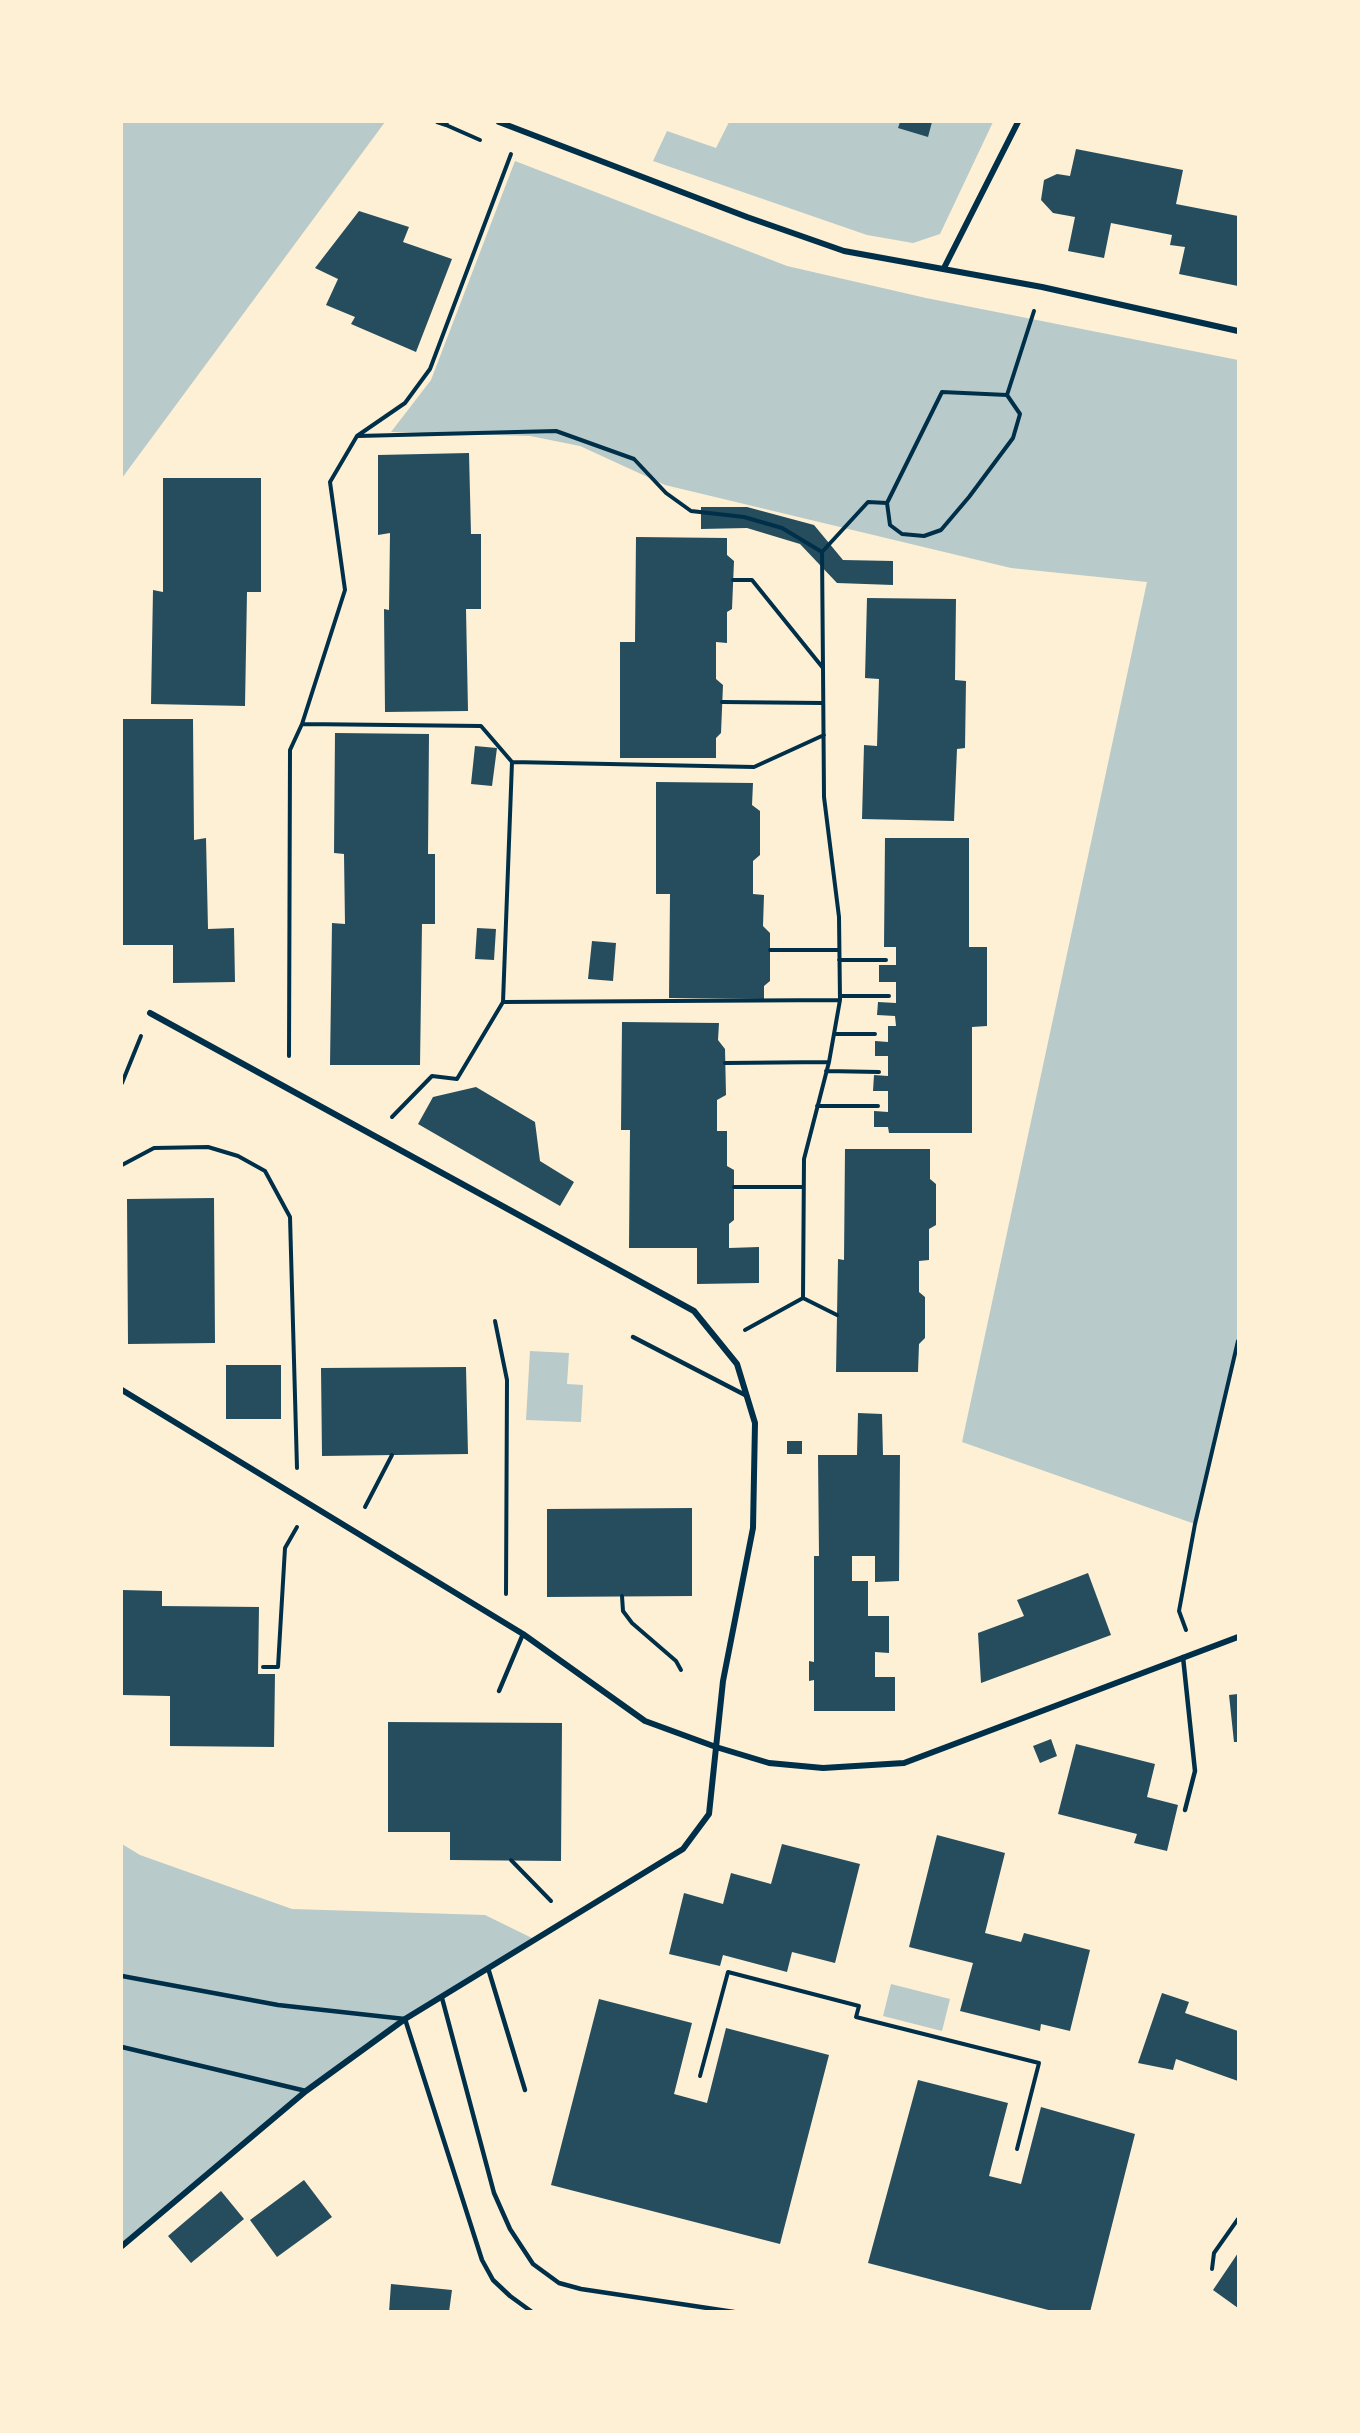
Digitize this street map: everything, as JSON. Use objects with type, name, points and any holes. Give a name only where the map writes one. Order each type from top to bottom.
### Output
[{"type":"street","points":[[499,122],[747,217],[843,251],[1042,287],[1239,331]]},
{"type":"street","points":[[944,268],[1018,122]]},
{"type":"street","points":[[122,2246],[306,2091],[405,2019],[683,1849],[709,1814],[723,1681],[753,1528],[755,1423],[737,1364],[694,1311],[150,1013]]},
{"type":"street","points":[[122,1389],[523,1634],[645,1721],[716,1747],[769,1763],[823,1768],[904,1763],[1239,1637]]},
{"type":"lane","points":[[633,1337],[747,1396]]},
{"type":"lane","points":[[499,1691],[523,1634]]},
{"type":"lane","points":[[1183,1657],[1195,1771],[1185,1810]]},
{"type":"lane","points":[[488,1968],[525,2090]]},
{"type":"lane","points":[[122,1976],[278,2005],[405,2019],[482,2260],[493,2280],[532,2312]]},
{"type":"lane","points":[[442,1998],[494,2193],[510,2229],[533,2264],[559,2283],[581,2289],[734,2312]]},
{"type":"lane","points":[[122,2047],[306,2091]]},
{"type":"path","points":[[437,122],[447,123],[489,144]]},
{"type":"path","points":[[289,1056],[290,750],[302,724],[345,590],[330,482],[357,436],[405,403],[430,369],[511,153]]},
{"type":"path","points":[[1007,395],[1042,287]]},
{"type":"path","points":[[942,392],[1007,395],[1020,414],[1013,438],[941,530],[924,536],[902,534],[890,525],[887,503],[942,392]]},
{"type":"path","points":[[357,436],[556,431],[634,459],[666,494],[692,511],[744,518],[782,528],[822,552]]},
{"type":"path","points":[[803,1298],[804,1159],[829,1062],[840,998],[839,917],[824,797],[822,552],[867,502],[887,503]]},
{"type":"path","points":[[733,580],[752,580],[823,668]]},
{"type":"path","points":[[722,702],[824,703]]},
{"type":"path","points":[[302,724],[481,726],[512,762],[503,1002],[457,1079],[432,1076],[392,1117]]},
{"type":"path","points":[[512,762],[754,767],[824,735]]},
{"type":"path","points":[[770,950],[839,950]]},
{"type":"path","points":[[839,960],[886,960]]},
{"type":"path","points":[[503,1002],[889,996]]},
{"type":"path","points":[[122,1083],[150,1013]]},
{"type":"path","points":[[834,1034],[875,1034]]},
{"type":"path","points":[[725,1063],[829,1062]]},
{"type":"path","points":[[826,1071],[879,1072]]},
{"type":"path","points":[[817,1106],[878,1106]]},
{"type":"path","points":[[122,1165],[154,1148],[208,1147],[238,1156],[265,1171],[290,1217],[297,1471]]},
{"type":"path","points":[[734,1187],[803,1188]]},
{"type":"path","points":[[803,1298],[837,1315]]},
{"type":"path","points":[[745,1330],[803,1298]]},
{"type":"path","points":[[495,1321],[507,1380],[506,1595]]},
{"type":"path","points":[[1195,1653],[1179,1611],[1196,1524],[1239,1341]]},
{"type":"path","points":[[363,1510],[392,1455]]},
{"type":"path","points":[[263,1667],[278,1667],[285,1548],[310,1503]]},
{"type":"path","points":[[622,1596],[623,1611],[632,1623],[676,1661],[681,1670]]},
{"type":"path","points":[[511,1860],[569,1918]]},
{"type":"path","points":[[700,2076],[728,1972],[859,2006],[856,2017],[1039,2063],[1017,2149]]},
{"type":"path","points":[[1212,2269],[1214,2253],[1239,2219]]},
{"type":"shaded area","points":[[122,122],[385,122],[122,478]]},
{"type":"shaded area","points":[[729,122],[993,122],[940,234],[913,243],[867,235],[653,161],[667,131],[716,148]]},
{"type":"shaded area","points":[[515,161],[787,266],[926,298],[1238,360],[1238,1341],[1195,1524],[962,1442],[1147,582],[1011,568],[665,485],[580,446],[530,436],[391,432],[431,380]]},
{"type":"shaded area","points":[[530,1351],[569,1353],[567,1384],[583,1385],[581,1422],[526,1420]]},
{"type":"shaded area","points":[[122,1844],[140,1855],[292,1909],[485,1915],[534,1939],[405,2019],[306,2091],[122,2246]]},
{"type":"shaded area","points":[[891,1984],[950,1999],[942,2031],[883,2016]]},
{"type":"building","points":[[900,122],[932,122],[928,137],[898,128]]},
{"type":"building","points":[[1076,149],[1183,170],[1176,204],[1238,216],[1238,286],[1179,274],[1185,247],[1170,245],[1172,235],[1111,223],[1104,258],[1068,251],[1075,217],[1053,213],[1041,200],[1044,180],[1057,174],[1070,176]]},
{"type":"building","points":[[359,211],[409,227],[403,242],[452,259],[416,352],[351,324],[355,317],[326,305],[338,279],[315,268]]},
{"type":"building","points":[[469,453],[471,534],[481,534],[481,609],[466,609],[468,711],[385,712],[384,609],[389,610],[390,533],[378,535],[378,455]]},
{"type":"building","points":[[163,478],[261,478],[261,592],[247,592],[245,706],[151,704],[153,590],[163,592]]},
{"type":"building","points":[[701,507],[747,507],[814,525],[843,560],[893,561],[893,585],[837,583],[800,544],[747,528],[701,529]]},
{"type":"building","points":[[636,537],[727,538],[727,555],[734,561],[732,609],[727,612],[727,643],[716,642],[716,679],[723,685],[721,733],[716,738],[716,758],[620,758],[620,642],[635,642]]},
{"type":"building","points":[[867,598],[956,599],[955,680],[966,681],[965,748],[957,749],[954,821],[862,819],[864,745],[877,746],[879,679],[865,678]]},
{"type":"building","points":[[122,719],[193,719],[194,840],[206,838],[208,929],[234,928],[235,982],[173,983],[173,945],[122,945]]},
{"type":"building","points":[[335,733],[429,734],[428,854],[435,854],[435,924],[422,924],[420,1065],[330,1065],[332,923],[345,924],[344,854],[334,853]]},
{"type":"building","points":[[475,746],[497,748],[492,786],[471,784]]},
{"type":"building","points":[[656,782],[753,783],[752,805],[760,811],[760,855],[753,861],[753,894],[764,895],[763,926],[770,933],[770,981],[764,986],[764,999],[669,998],[670,894],[656,894]]},
{"type":"building","points":[[885,838],[969,838],[969,947],[987,947],[987,1026],[972,1027],[972,1133],[889,1133],[888,1127],[874,1127],[874,1111],[888,1112],[888,1091],[873,1091],[874,1075],[888,1076],[888,1056],[875,1056],[875,1041],[888,1042],[888,1026],[896,1026],[895,1016],[877,1015],[878,1002],[896,1003],[896,982],[879,982],[879,965],[896,965],[896,947],[884,947]]},
{"type":"building","points":[[477,928],[496,929],[494,960],[475,959]]},
{"type":"building","points":[[592,941],[616,943],[613,981],[588,979]]},
{"type":"building","points":[[622,1022],[719,1023],[718,1040],[725,1049],[726,1095],[717,1100],[717,1131],[727,1131],[727,1166],[734,1170],[734,1220],[729,1224],[729,1248],[759,1247],[759,1283],[697,1284],[697,1248],[629,1248],[630,1130],[621,1130]]},
{"type":"building","points":[[476,1087],[535,1122],[540,1161],[574,1182],[560,1206],[418,1124],[433,1097]]},
{"type":"building","points":[[845,1149],[930,1149],[930,1179],[936,1184],[936,1225],[929,1229],[929,1260],[919,1261],[919,1292],[925,1297],[925,1338],[919,1344],[918,1372],[836,1372],[838,1259],[844,1260]]},
{"type":"building","points":[[214,1198],[215,1343],[128,1344],[127,1199]]},
{"type":"building","points":[[226,1365],[281,1365],[281,1419],[226,1419]]},
{"type":"building","points":[[466,1367],[468,1454],[322,1456],[321,1368]]},
{"type":"building","points":[[858,1413],[882,1414],[883,1455],[900,1455],[899,1581],[875,1582],[875,1556],[852,1556],[852,1581],[868,1581],[868,1616],[889,1616],[889,1653],[875,1652],[875,1677],[895,1677],[895,1711],[814,1711],[814,1680],[809,1681],[809,1661],[814,1662],[814,1556],[819,1556],[818,1455],[857,1455]]},
{"type":"building","points":[[787,1441],[802,1441],[802,1454],[787,1454]]},
{"type":"building","points":[[692,1508],[692,1596],[547,1597],[547,1509]]},
{"type":"building","points":[[1088,1573],[1111,1635],[981,1683],[978,1633],[1024,1616],[1017,1600]]},
{"type":"building","points":[[122,1590],[162,1591],[162,1606],[259,1607],[258,1674],[275,1674],[274,1747],[170,1746],[170,1696],[122,1695]]},
{"type":"building","points":[[1238,1694],[1238,1742],[1234,1742],[1229,1695]]},
{"type":"building","points":[[388,1722],[562,1723],[561,1861],[450,1860],[450,1832],[388,1832]]},
{"type":"building","points":[[1051,1739],[1057,1756],[1040,1763],[1033,1746]]},
{"type":"building","points":[[1076,1744],[1155,1764],[1147,1797],[1178,1805],[1167,1851],[1134,1843],[1137,1834],[1058,1814]]},
{"type":"building","points":[[937,1835],[1005,1853],[985,1933],[1021,1942],[1024,1933],[1090,1950],[1070,2031],[1041,2024],[1040,2031],[960,2011],[973,1963],[909,1947]]},
{"type":"building","points":[[782,1844],[860,1864],[835,1963],[792,1952],[787,1972],[723,1955],[720,1966],[669,1954],[684,1893],[723,1904],[731,1873],[771,1884]]},
{"type":"building","points":[[1162,1993],[1189,2002],[1185,2013],[1238,2031],[1238,2081],[1176,2059],[1173,2070],[1138,2063]]},
{"type":"building","points":[[599,1999],[692,2023],[674,2094],[707,2103],[726,2028],[829,2055],[780,2244],[551,2185]]},
{"type":"building","points":[[918,2080],[1008,2103],[989,2176],[1021,2184],[1041,2107],[1135,2134],[1090,2312],[1056,2312],[868,2263]]},
{"type":"building","points":[[304,2180],[332,2217],[277,2257],[250,2220]]},
{"type":"building","points":[[221,2191],[244,2219],[191,2263],[168,2236]]},
{"type":"building","points":[[1238,2253],[1238,2308],[1213,2290]]},
{"type":"building","points":[[391,2284],[452,2290],[449,2312],[389,2312]]}]
